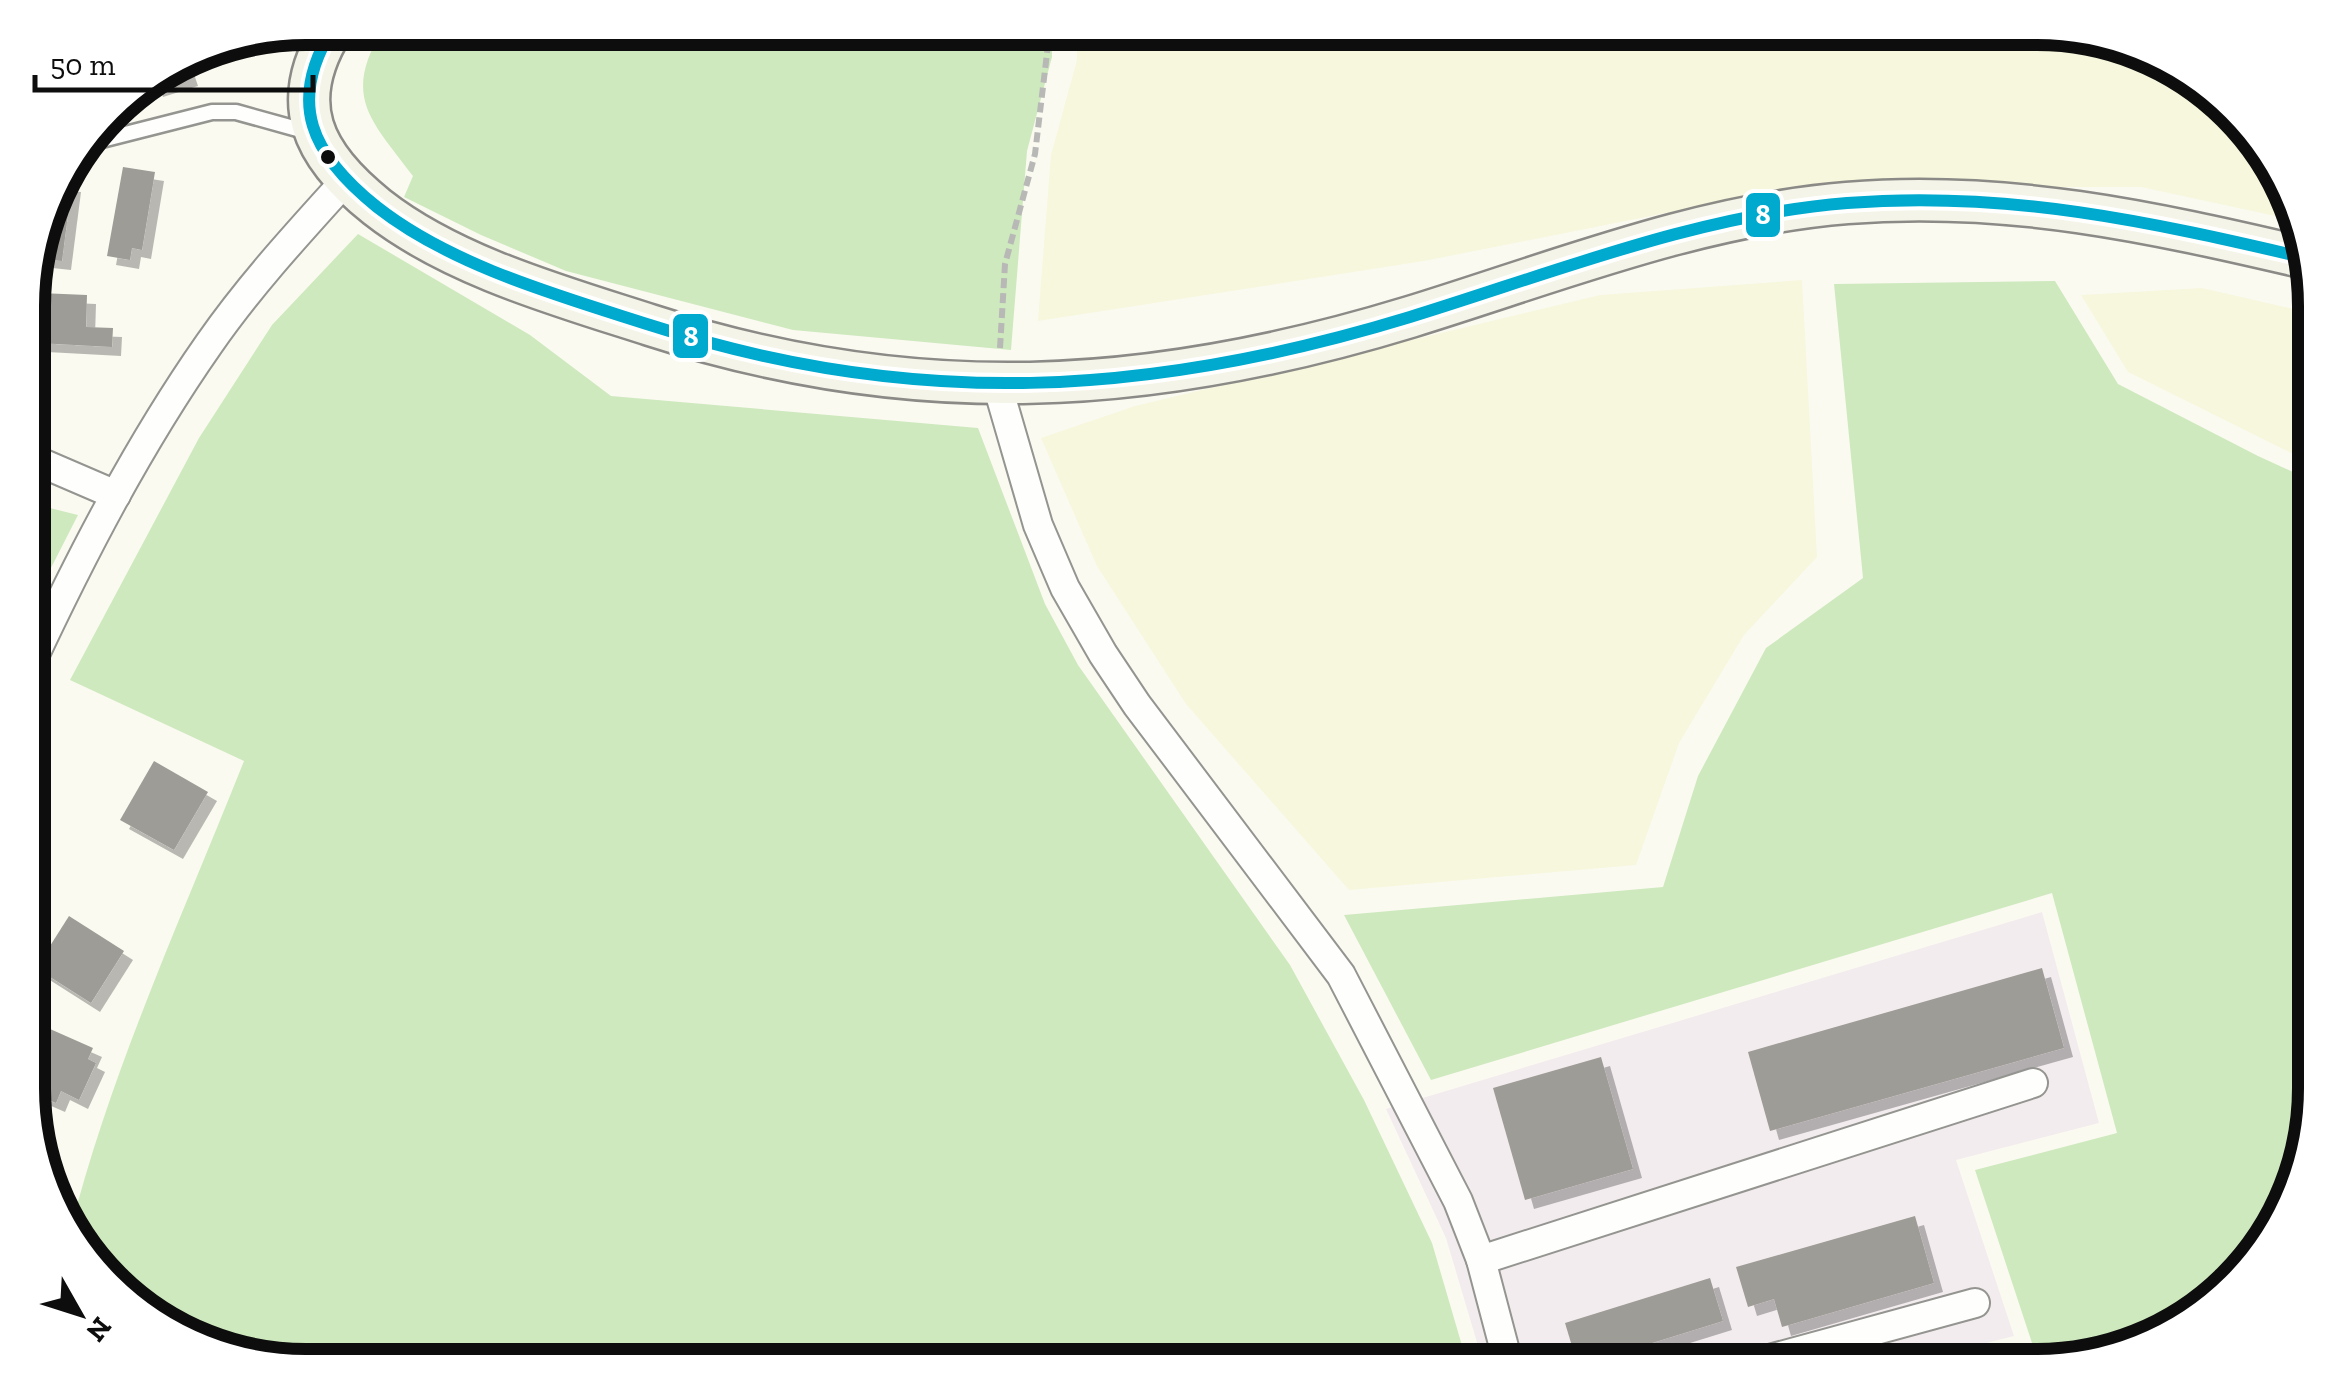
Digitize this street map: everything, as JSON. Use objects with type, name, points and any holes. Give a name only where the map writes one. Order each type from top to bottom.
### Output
[{"type":"main road","points":[[323,45],[310,69],[307,102],[315,134],[332,164],[390,217],[465,258],[687,337],[797,364],[908,380],[997,384],[1141,378],[1266,356],[1400,320],[1687,231],[1792,209],[1847,203],[1961,200],[2079,210],[2293,255]]},
{"type":"street","points":[[45,635],[116,495],[210,342],[253,286],[347,179]]},
{"type":"street","points":[[997,384],[1038,525],[1066,588],[1102,654],[1137,705],[1341,976],[1458,1201],[1480,1260],[1504,1348]]},
{"type":"street","points":[[45,464],[116,495]]},
{"type":"street","points":[[1480,1260],[2033,1083]]},
{"type":"street","points":[[1810,1348],[1976,1303]]},
{"type":"lane","points":[[106,139],[212,112],[236,112],[315,134]]},
{"type":"path","points":[[997,384],[1005,264],[1034,154],[1048,45]]},
{"type":"shaded area","points":[[2042,912],[2099,1123],[1956,1160],[2014,1336],[1967,1348],[1479,1348],[1446,1238],[1386,1109]]},
{"type":"green space","points":[[375,45],[1052,45],[1027,151],[1011,350],[793,330],[566,271],[481,235],[404,197],[413,176],[374,122],[363,90]]},
{"type":"green space","points":[[1077,45],[2071,47],[2137,65],[2196,99],[2244,147],[2263,175],[2282,217],[2141,187],[1997,187],[1731,200],[1424,261],[1038,321],[1051,155],[1077,60]]},
{"type":"green space","points":[[358,234],[530,335],[611,396],[978,428],[1045,604],[1078,665],[1290,965],[1364,1100],[1432,1243],[1463,1348],[306,1349],[238,1340],[206,1329],[161,1305],[130,1280],[130,1264],[114,1264],[110,1260],[76,1211],[106,1112],[149,994],[244,761],[70,680],[199,438],[272,325]]},
{"type":"green space","points":[[1802,280],[1817,557],[1744,635],[1679,743],[1636,865],[1349,890],[1186,704],[1097,566],[1041,438],[1135,406],[1600,295]]},
{"type":"green space","points":[[2055,281],[2118,384],[2297,474],[2297,1105],[2293,1139],[2278,1188],[2263,1219],[2244,1247],[2209,1284],[2153,1322],[2088,1344],[2025,1348],[2033,1346],[1975,1170],[2117,1133],[2052,893],[1431,1080],[1344,915],[1663,887],[1698,776],[1766,648],[1863,578],[1834,284]]},
{"type":"green space","points":[[2202,288],[2297,310],[2297,456],[2128,372],[2081,295]]},
{"type":"green space","points":[[45,507],[78,515],[45,580]]},
{"type":"building","points":[[123,167],[155,172],[142,250],[132,248],[130,260],[107,256]]},
{"type":"building","points":[[71,195],[62,261],[49,260]]},
{"type":"building","points":[[46,293],[87,295],[86,327],[113,328],[112,347],[45,343]]},
{"type":"building","points":[[154,761],[208,792],[174,850],[120,820]]},
{"type":"building","points":[[69,916],[124,951],[91,1003],[45,974],[45,954]]},
{"type":"building","points":[[2042,968],[2064,1048],[1770,1131],[1748,1052]]},
{"type":"building","points":[[45,1027],[93,1048],[88,1059],[96,1063],[79,1100],[61,1091],[56,1103],[46,1098]]},
{"type":"building","points":[[1601,1057],[1633,1169],[1525,1200],[1493,1088]]},
{"type":"building","points":[[1915,1216],[1934,1283],[1782,1327],[1774,1299],[1748,1307],[1736,1267]]},
{"type":"building","points":[[1710,1278],[1723,1321],[1635,1348],[1573,1348],[1565,1323]]},
{"type":"transit line","name":"8","points":[[324,45],[311,80],[309,104],[322,147],[355,187],[407,228],[473,263],[580,303],[747,352],[843,371],[937,381],[1030,383],[1124,377],[1218,364],[1313,344],[1410,317],[1681,233],[1791,210],[1847,203],[1906,200],[2022,205],[2135,221],[2293,255]]}]
